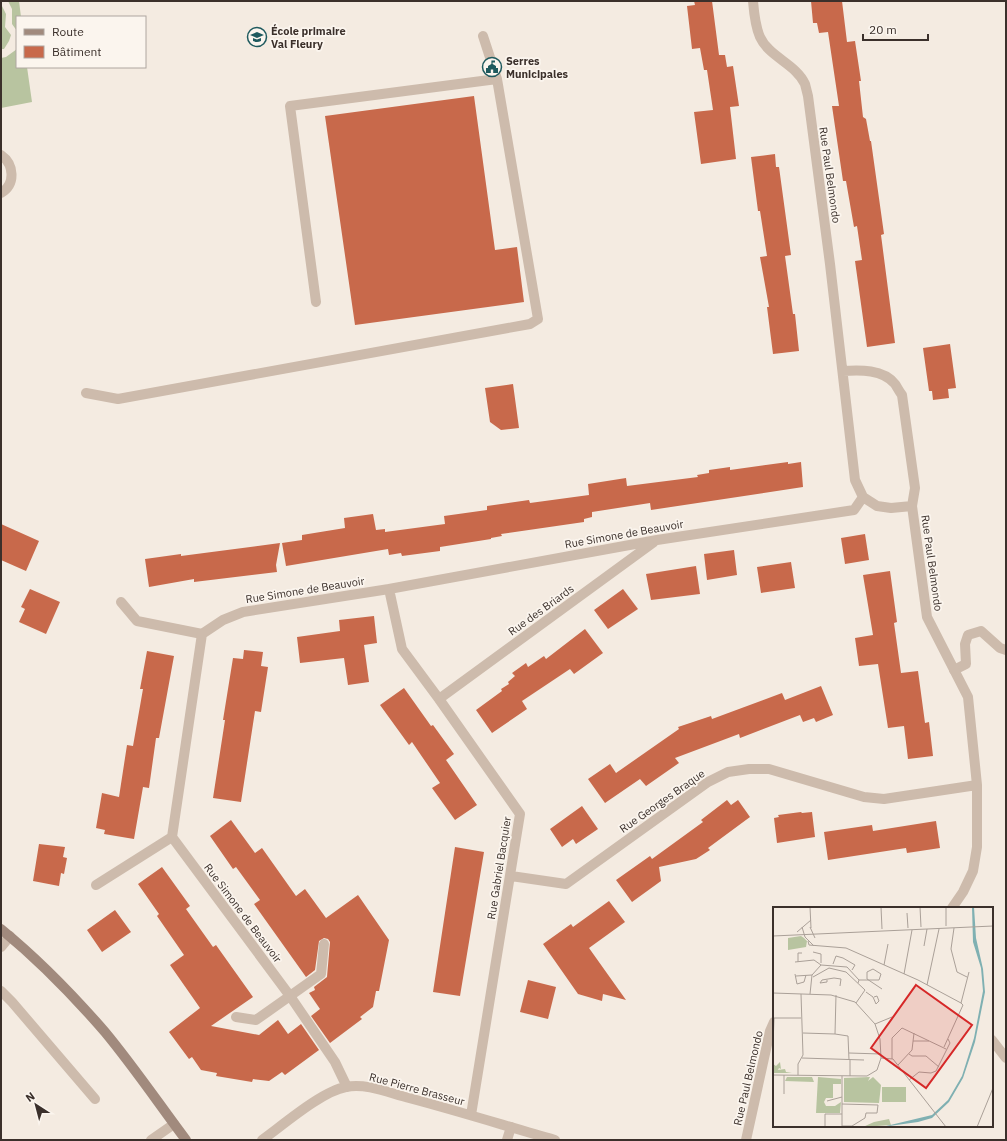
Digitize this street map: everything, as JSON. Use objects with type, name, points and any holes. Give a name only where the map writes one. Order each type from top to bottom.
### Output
[{"type":"street","name":"Rue Paul Belmondo","points":[[753,1],[756,28],[760,39],[767,48],[798,74],[805,84],[809,104],[830,264],[843,370],[854,480],[863,497]]},
{"type":"street","points":[[86,393],[118,399],[530,324],[538,319],[497,79],[483,36]]},
{"type":"street","points":[[316,302],[290,106],[497,79]]},
{"type":"street","points":[[1,156],[10,164],[12,171],[9,185],[1,193]]},
{"type":"street","name":"Rue Paul Belmondo","points":[[843,370],[864,369],[882,375],[894,383],[902,395],[915,488],[912,506],[927,618],[968,697],[977,785],[977,847],[973,871],[963,892],[953,907]]},
{"type":"street","points":[[863,497],[877,506],[891,508],[912,506]]},
{"type":"street","name":"Rue Simone de Beauvoir","points":[[202,634],[223,620],[242,612],[389,589],[656,540],[854,510],[863,497]]},
{"type":"street","name":"Rue des Briards","points":[[439,699],[656,540]]},
{"type":"street","name":"Rue Gabriel Bacquier","points":[[389,589],[402,649],[520,814],[471,1115]]},
{"type":"street","points":[[96,885],[172,837],[202,634],[137,621],[121,602]]},
{"type":"street","points":[[954,670],[966,664],[965,644],[968,635],[981,631],[1000,648],[1006,650]]},
{"type":"street","name":"Rue Georges Braque","points":[[511,876],[566,884],[708,782],[728,772],[749,769],[769,769],[864,797],[884,799],[977,785]]},
{"type":"street","name":"Rue Simone de Beauvoir","points":[[172,837],[290,996],[335,1062],[346,1087]]},
{"type":"street","points":[[1,929],[61,983],[105,1033],[186,1140]]},
{"type":"street","points":[[1,947],[10,936]]},
{"type":"street","points":[[236,1018],[256,1020],[321,974],[324,944]]},
{"type":"street","points":[[1,991],[95,1099]]},
{"type":"street","name":"Rue Paul Belmondo","points":[[746,1140],[770,1031],[773,1024]]},
{"type":"street","points":[[993,1041],[1006,1058]]},
{"type":"street","name":"Rue Pierre Brasseur","points":[[262,1140],[332,1091],[346,1087],[363,1086],[471,1115],[555,1140]]},
{"type":"street","points":[[151,1140],[174,1124]]},
{"type":"street","points":[[507,1140],[511,1127]]},
{"type":"green space","points":[[8,1],[19,1],[21,16],[16,16],[16,30],[12,24],[12,9]]},
{"type":"green space","points":[[1,4],[6,14],[5,27],[11,35],[4,49],[1,49]]},
{"type":"green space","points":[[16,50],[16,68],[27,68],[32,102],[1,108],[1,58],[6,57]]},
{"type":"building","points":[[694,1],[712,1],[719,55],[725,55],[727,67],[733,66],[739,106],[730,107],[736,159],[701,164],[694,112],[713,110],[707,70],[704,70],[700,48],[692,49],[687,6],[695,5]]},
{"type":"building","points":[[811,1],[842,1],[847,42],[855,41],[861,81],[859,81],[863,117],[866,119],[871,141],[884,234],[881,235],[895,343],[867,347],[855,261],[862,260],[857,226],[854,227],[846,181],[843,181],[832,106],[839,106],[828,32],[819,33],[817,23],[813,23]]},
{"type":"building","points":[[474,96],[495,250],[517,247],[524,302],[355,325],[325,116]]},
{"type":"building","points":[[775,154],[776,167],[779,167],[791,255],[785,256],[793,314],[795,314],[799,351],[773,354],[767,307],[769,307],[760,257],[767,256],[760,211],[758,211],[751,157]]},
{"type":"building","points":[[950,344],[956,388],[948,389],[949,398],[933,400],[932,391],[929,391],[923,348]]},
{"type":"building","points":[[513,384],[519,428],[501,430],[490,422],[485,388]]},
{"type":"building","points":[[788,462],[788,464],[801,462],[803,487],[651,510],[650,503],[592,512],[592,517],[584,519],[584,522],[501,534],[502,536],[491,539],[440,547],[440,551],[402,556],[401,553],[389,555],[388,549],[286,566],[282,543],[302,540],[302,535],[345,528],[344,518],[373,514],[376,530],[385,529],[385,532],[445,524],[444,516],[487,510],[487,506],[529,500],[530,503],[589,495],[588,484],[626,478],[627,486],[698,477],[697,475],[709,473],[709,470],[730,467],[730,470]]},
{"type":"building","points":[[1,524],[39,541],[26,571],[1,560]]},
{"type":"building","points":[[865,534],[869,560],[845,564],[841,538]]},
{"type":"building","points":[[280,543],[276,565],[277,572],[194,582],[194,579],[149,587],[145,559],[181,554],[181,556]]},
{"type":"building","points":[[734,550],[737,575],[707,580],[704,554]]},
{"type":"building","points":[[791,562],[795,588],[761,593],[757,567]]},
{"type":"building","points":[[696,566],[700,594],[651,600],[646,574]]},
{"type":"building","points":[[890,571],[897,622],[894,623],[901,673],[918,671],[925,723],[929,722],[933,756],[908,759],[904,726],[888,728],[878,664],[859,666],[855,638],[873,635],[863,575]]},
{"type":"building","points":[[30,589],[60,602],[46,634],[19,622],[25,609],[21,607]]},
{"type":"building","points":[[623,589],[638,609],[608,629],[594,610]]},
{"type":"building","points":[[374,616],[377,643],[364,645],[369,682],[348,685],[344,658],[300,663],[297,637],[340,631],[339,620]]},
{"type":"building","points":[[585,629],[603,653],[574,674],[570,669],[522,701],[527,709],[492,733],[476,710],[509,684],[508,682],[515,676],[512,673],[526,663],[528,667],[544,656],[546,659]]},
{"type":"building","points":[[244,650],[263,652],[261,666],[268,667],[261,712],[255,711],[241,802],[213,798],[233,658],[243,659]]},
{"type":"building","points":[[147,651],[174,656],[159,738],[156,738],[149,788],[143,787],[134,839],[104,834],[105,830],[96,828],[102,793],[119,797],[127,745],[133,746],[143,689],[140,689]]},
{"type":"building","points":[[821,686],[833,715],[816,722],[814,718],[803,722],[800,715],[740,738],[739,734],[675,758],[679,763],[646,786],[640,779],[605,803],[588,779],[610,764],[616,773],[679,729],[678,727],[711,716],[712,719],[782,693],[785,700]]},
{"type":"building","points":[[404,688],[431,726],[433,725],[454,754],[446,760],[477,805],[455,820],[432,788],[440,783],[412,742],[409,745],[380,705]]},
{"type":"building","points":[[727,800],[731,805],[738,800],[750,817],[708,848],[710,850],[696,859],[659,867],[661,881],[632,902],[616,880],[650,856],[652,859],[703,822],[701,820]]},
{"type":"building","points":[[582,806],[598,829],[576,844],[573,839],[562,847],[550,829]]},
{"type":"building","points":[[812,812],[815,837],[777,843],[774,818],[779,817],[778,815]]},
{"type":"building","points":[[231,820],[255,853],[262,848],[296,896],[305,889],[326,918],[358,895],[389,940],[379,991],[376,991],[373,1007],[360,1017],[362,1019],[330,1043],[311,1016],[320,1009],[309,993],[315,990],[314,987],[327,977],[330,942],[328,939],[324,938],[319,941],[315,970],[306,977],[254,904],[260,900],[236,867],[233,869],[210,836]]},
{"type":"building","points":[[936,821],[940,848],[907,853],[906,848],[828,860],[824,832],[872,825],[873,831]]},
{"type":"building","points":[[39,844],[65,847],[63,857],[67,858],[64,874],[61,873],[59,886],[33,881]]},
{"type":"building","points":[[455,847],[484,852],[460,996],[433,992]]},
{"type":"building","points":[[162,867],[190,906],[186,909],[213,947],[216,945],[253,997],[211,1026],[259,1035],[278,1020],[288,1034],[301,1024],[319,1050],[285,1075],[282,1072],[269,1081],[253,1079],[252,1082],[216,1076],[217,1073],[201,1070],[192,1057],[189,1059],[169,1032],[200,1008],[170,965],[184,955],[157,916],[159,914],[138,884]]},
{"type":"building","points":[[609,901],[625,922],[589,948],[626,1000],[603,994],[602,1001],[578,994],[543,944],[571,924],[573,927]]},
{"type":"building","points":[[115,910],[131,932],[102,952],[87,930]]},
{"type":"building","points":[[528,980],[556,987],[548,1019],[520,1012]]},
{"type":"place","name":"École primaire Val Fleury","points":[[257,37]]},
{"type":"place","name":"Serres Municipales","points":[[492,67]]}]
